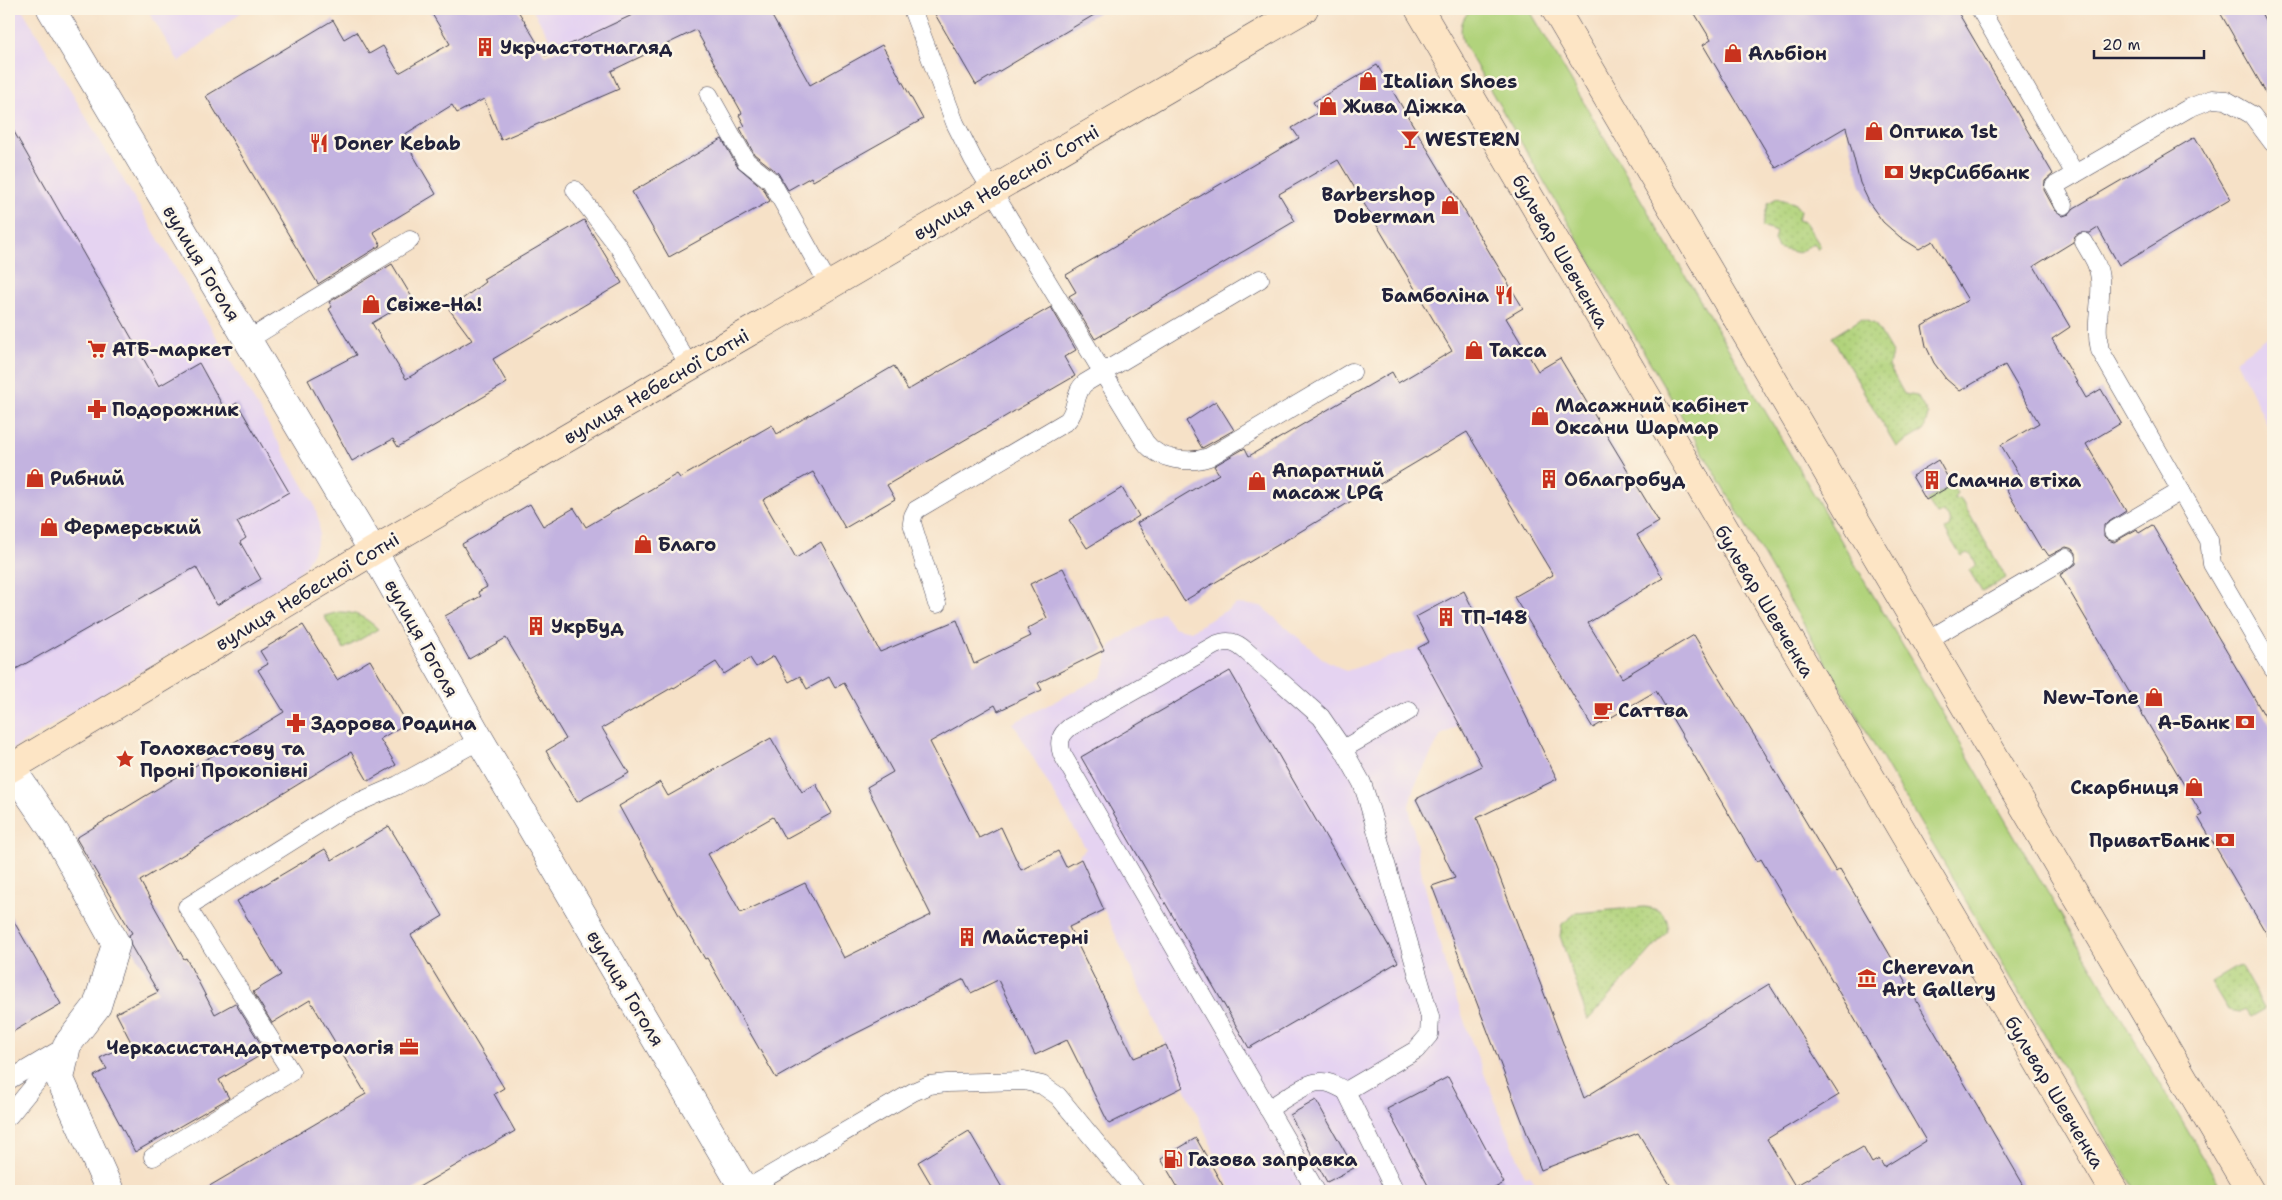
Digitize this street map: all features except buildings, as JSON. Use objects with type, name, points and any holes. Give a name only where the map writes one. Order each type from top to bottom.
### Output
[{"type":"main road","name":"вулиця Небесної Сотні","points":[[10,769],[373,551],[1304,9]]},
{"type":"main road","name":"бульвар Шевченка","points":[[1419,9],[2114,1191]]},
{"type":"main road","points":[[1555,9],[2250,1191]]},
{"type":"street","name":"вулиця Гоголя","points":[[51,9],[373,551],[480,740],[744,1191]]},
{"type":"street","name":"вулиця Небесної Сотні","points":[[10,769],[56,834],[116,944],[97,1006],[67,1045],[60,1079],[110,1191]]},
{"type":"lane","points":[[912,9],[955,123],[991,191],[1145,442],[1153,451],[1166,456],[1190,460],[1210,457],[1352,372]]},
{"type":"lane","points":[[1980,9],[2074,174]]},
{"type":"lane","points":[[709,95],[746,161],[771,181],[829,285]]},
{"type":"lane","points":[[2064,205],[2054,186],[2189,108],[2212,99],[2226,100],[2252,115],[2273,144]]},
{"type":"lane","points":[[575,190],[618,246],[690,367]]},
{"type":"lane","points":[[248,340],[410,240]]},
{"type":"lane","points":[[2084,242],[2098,270],[2100,279],[2097,329],[2100,350],[2210,540],[2212,564],[2273,669]]},
{"type":"lane","points":[[937,604],[912,523],[916,510],[1067,420],[1072,416],[1080,387],[1102,372],[1260,279]]},
{"type":"lane","points":[[2113,531],[2181,491]]},
{"type":"lane","points":[[1926,641],[2067,558]]},
{"type":"lane","points":[[1316,1191],[1062,754],[1060,739],[1063,733],[1078,722],[1215,645],[1231,641],[1238,644],[1321,717],[1343,749],[1368,798],[1431,1026],[1429,1035],[1416,1050],[1346,1091]]},
{"type":"lane","points":[[1343,749],[1409,711]]},
{"type":"lane","points":[[153,1157],[291,1072],[187,907],[341,810],[398,785],[480,740]]},
{"type":"lane","points":[[9,1080],[67,1045]]},
{"type":"lane","points":[[9,1116],[67,1045]]},
{"type":"lane","points":[[744,1191],[913,1092],[929,1085],[1024,1081],[1042,1085],[1058,1096],[1136,1191]]},
{"type":"lane","points":[[1268,1109],[1311,1084],[1320,1082],[1331,1083],[1346,1091],[1396,1191]]},
{"type":"shaded area","points":[[9,9],[22,9],[258,407],[314,504],[319,522],[319,535],[313,552],[305,566],[292,580],[9,751]]},
{"type":"shaded area","points":[[147,9],[245,9],[179,62]]},
{"type":"shaded area","points":[[532,9],[740,9],[635,59],[557,50]]},
{"type":"shaded area","points":[[2273,333],[2273,437],[2236,360]]},
{"type":"shaded area","points":[[1237,604],[1261,606],[1322,658],[1346,671],[1418,648],[1477,616],[1519,693],[1441,735],[1414,787],[1409,806],[1422,875],[1445,964],[1470,1038],[1525,1176],[1530,1175],[1537,1190],[1232,1191],[1079,855],[1086,849],[1013,723],[1102,677],[1111,645],[1163,612],[1173,627],[1191,631]]},
{"type":"green space","points":[[1472,9],[1529,9],[2223,1191],[2136,1191],[1464,45],[1461,34],[1462,25],[1465,17]]},
{"type":"green space","points":[[1777,198],[1794,203],[1800,210],[1798,220],[1805,222],[1821,247],[1818,250],[1814,243],[1798,253],[1778,248],[1774,240],[1776,232],[1762,227],[1768,203]]},
{"type":"green space","points":[[1861,319],[1875,324],[1892,353],[1889,366],[1904,394],[1917,396],[1928,415],[1924,430],[1896,447],[1832,337]]},
{"type":"green space","points":[[1952,485],[1957,493],[1954,497],[1955,499],[1960,498],[2006,578],[1982,592],[1969,570],[1976,565],[1972,556],[1967,553],[1961,556],[1945,530],[1951,526],[1950,519],[1944,512],[1937,515],[1927,500]]},
{"type":"green space","points":[[339,612],[360,616],[378,629],[344,649],[324,616]]},
{"type":"green space","points":[[1644,907],[1654,909],[1665,917],[1668,926],[1667,932],[1588,1020],[1560,936],[1562,924],[1576,913]]},
{"type":"green space","points":[[2240,965],[2265,1009],[2251,1017],[2245,1009],[2240,1012],[2228,1010],[2211,982]]},
{"type":"place","name":"Укрчастотнагляд","points":[[485,47]]},
{"type":"place","name":"Альбіон","points":[[1733,53]]},
{"type":"place","name":"Italian Shoes","points":[[1368,81]]},
{"type":"place","name":"Жива Діжка","points":[[1328,106]]},
{"type":"place","name":"Оптика 1st","points":[[1874,131]]},
{"type":"place","name":"WESTERN","points":[[1410,139]]},
{"type":"place","name":"Doner Kebab","points":[[319,143]]},
{"type":"place","name":"УкрСиббанк","points":[[1894,172]]},
{"type":"place","name":"Barbershop Doberman","points":[[1450,205]]},
{"type":"place","name":"Бамболіна","points":[[1504,295]]},
{"type":"place","name":"Свіже-На!","points":[[371,304]]},
{"type":"place","name":"АТБ-маркет","points":[[97,349]]},
{"type":"place","name":"Такса","points":[[1474,350]]},
{"type":"place","name":"Подорожник","points":[[97,409]]},
{"type":"place","name":"Масажний кабінет Оксани Шармар","points":[[1540,416]]},
{"type":"place","name":"Рибний","points":[[35,478]]},
{"type":"place","name":"Облагробуд","points":[[1549,479]]},
{"type":"place","name":"Смачна втіха","points":[[1932,480]]},
{"type":"place","name":"Апаратний масаж LPG","points":[[1257,481]]},
{"type":"place","name":"Фермерський","points":[[49,527]]},
{"type":"place","name":"Благо","points":[[643,544]]},
{"type":"place","name":"ТП-148","points":[[1446,617]]},
{"type":"place","name":"УкрБуд","points":[[536,626]]},
{"type":"place","name":"New-Tone","points":[[2154,697]]},
{"type":"place","name":"Саттва","points":[[1603,710]]},
{"type":"place","name":"А-Банк","points":[[2245,722]]},
{"type":"place","name":"Здорова Родина","points":[[296,723]]},
{"type":"place","name":"Голохвастову та Проні Прокопівні","points":[[125,759]]},
{"type":"place","name":"Скарбниця","points":[[2194,787]]},
{"type":"place","name":"ПриватБанк","points":[[2225,840]]},
{"type":"place","name":"Майстерні","points":[[967,937]]},
{"type":"place","name":"Cherevan Art Gallery","points":[[1867,978]]},
{"type":"place","name":"Черкасистандартметрологія","points":[[409,1047]]},
{"type":"place","name":"Газова заправка","points":[[1173,1159]]}]
